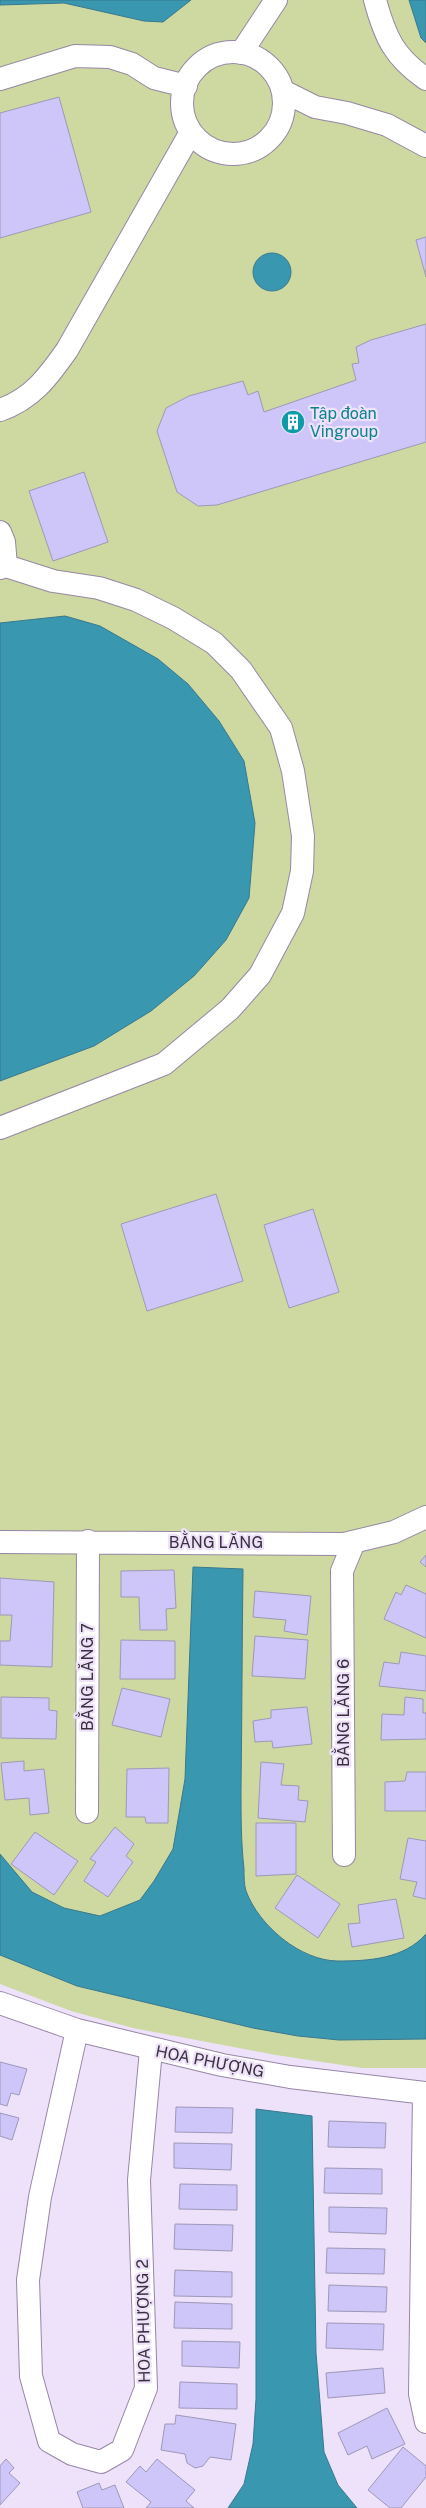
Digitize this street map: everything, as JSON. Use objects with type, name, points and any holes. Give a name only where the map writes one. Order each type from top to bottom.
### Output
[{"type":"street","points":[[241,53],[276,0]]},
{"type":"street","points":[[375,0],[387,36],[395,52],[407,66],[426,79]]},
{"type":"street","points":[[227,53],[241,53],[255,57],[268,66],[277,77],[283,91],[284,108],[279,126],[269,140],[254,150],[237,154],[220,153],[204,145],[191,132],[184,118],[182,101],[192,73],[202,63],[214,56],[227,53]]},
{"type":"street","points":[[0,79],[75,56],[110,57],[132,64],[154,78],[186,86]]},
{"type":"street","points":[[283,91],[315,107],[347,113],[387,125],[426,146]]},
{"type":"street","points":[[0,410],[28,398],[46,381],[67,350],[191,132]]},
{"type":"street","points":[[0,532],[4,542],[3,567],[54,581],[99,588],[136,600],[173,618],[214,643],[241,670],[281,728],[293,771],[303,836],[302,871],[293,913],[260,975],[230,1009],[164,1064],[0,1128]]},
{"type":"street","name":"BẰNG LĂNG","points":[[0,1542],[324,1544],[354,1542],[394,1532],[426,1517]]},
{"type":"street","name":"BẰNG LĂNG 7","points":[[87,1812],[88,1542]]},
{"type":"street","points":[[342,1571],[354,1542]]},
{"type":"street","points":[[324,1544],[342,1571]]},
{"type":"street","name":"BẰNG LĂNG 6","points":[[342,1571],[344,1855]]},
{"type":"street","name":"HOA PHƯỢNG","points":[[0,2003],[77,2030],[151,2050],[290,2077],[425,2093]]},
{"type":"street","name":"HOA PHƯỢNG 2","points":[[77,2030],[40,2197],[28,2280],[31,2376],[49,2441],[72,2454],[101,2462],[122,2450],[146,2388],[139,2180],[151,2050]]},
{"type":"street","points":[[425,2093],[420,2394],[426,2422]]},
{"type":"green space","points":[[0,0],[426,0],[426,2068],[362,2068],[276,2055],[133,2028],[71,2011],[0,1984]]},
{"type":"water","points":[[0,0],[191,0],[163,22],[144,21],[64,3],[0,5]]},
{"type":"water","points":[[409,0],[426,0],[426,43],[421,38]]},
{"type":"water","points":[[272,253],[286,258],[291,272],[286,286],[272,291],[258,286],[253,272],[258,258]]},
{"type":"water","points":[[65,616],[100,626],[158,659],[188,684],[219,721],[244,761],[255,823],[249,898],[226,940],[194,976],[151,1011],[94,1046],[0,1081],[0,623]]},
{"type":"water","points":[[193,1567],[243,1569],[241,1829],[245,1886],[252,1904],[271,1929],[283,1939],[310,1955],[324,1959],[350,1961],[385,1957],[407,1949],[426,1934],[426,2039],[339,2040],[298,2036],[253,2028],[77,1986],[0,1955],[0,1854],[32,1892],[64,1908],[100,1916],[140,1900],[173,1849],[185,1779]]},
{"type":"water","points":[[256,2109],[312,2116],[316,2353],[324,2452],[338,2485],[357,2508],[228,2508],[244,2484],[253,2444],[256,2399]]},
{"type":"building","points":[[59,97],[91,212],[0,238],[0,113]]},
{"type":"building","points":[[426,237],[426,277],[416,240]]},
{"type":"building","name":"Tập đoàn Vingroup","points":[[426,324],[426,442],[217,505],[198,506],[177,492],[157,431],[166,408],[189,396],[243,381],[248,395],[258,391],[264,412],[356,380],[352,364],[359,363],[356,347],[371,340]]},
{"type":"building","points":[[84,472],[108,542],[53,561],[29,491]]},
{"type":"building","points":[[216,1194],[243,1281],[147,1311],[121,1224]]},
{"type":"building","points":[[313,1209],[339,1292],[289,1308],[264,1225]]},
{"type":"building","points":[[426,1555],[426,1567],[420,1562]]},
{"type":"building","points":[[174,1570],[176,1608],[166,1609],[167,1630],[140,1630],[139,1597],[121,1597],[121,1571]]},
{"type":"building","points":[[0,1578],[54,1582],[52,1667],[0,1665],[0,1641],[10,1641],[12,1615],[0,1615]]},
{"type":"building","points":[[406,1585],[426,1594],[426,1638],[384,1619],[396,1592],[401,1595]]},
{"type":"building","points":[[255,1591],[311,1596],[307,1635],[284,1631],[286,1620],[253,1617]]},
{"type":"building","points":[[255,1636],[308,1640],[305,1679],[252,1676]]},
{"type":"building","points":[[121,1640],[175,1641],[175,1679],[120,1679]]},
{"type":"building","points":[[401,1652],[426,1656],[426,1691],[379,1686],[384,1662],[399,1664]]},
{"type":"building","points":[[122,1688],[170,1699],[161,1737],[112,1725]]},
{"type":"building","points":[[1,1697],[49,1698],[49,1710],[57,1711],[56,1739],[1,1738]]},
{"type":"building","points":[[405,1697],[423,1699],[423,1713],[426,1713],[426,1739],[381,1740],[382,1714],[404,1715]]},
{"type":"building","points":[[307,1707],[312,1744],[273,1748],[272,1741],[255,1742],[253,1721],[271,1718],[271,1710]]},
{"type":"building","points":[[24,1761],[24,1771],[44,1769],[49,1813],[30,1815],[29,1798],[5,1800],[1,1763]]},
{"type":"building","points":[[261,1762],[284,1764],[281,1785],[299,1786],[298,1800],[308,1801],[305,1822],[258,1818]]},
{"type":"building","points":[[169,1768],[168,1823],[146,1823],[145,1817],[126,1817],[127,1769]]},
{"type":"building","points":[[407,1772],[426,1772],[426,1811],[385,1811],[385,1782],[405,1781]]},
{"type":"building","points":[[256,1823],[296,1823],[296,1874],[256,1876]]},
{"type":"building","points":[[115,1827],[134,1844],[126,1856],[133,1862],[108,1897],[84,1881],[96,1862],[90,1859]]},
{"type":"building","points":[[35,1832],[78,1861],[54,1895],[11,1864]]},
{"type":"building","points":[[408,1838],[426,1841],[426,1899],[413,1896],[417,1882],[400,1879]]},
{"type":"building","points":[[297,1875],[340,1904],[318,1938],[275,1908]]},
{"type":"building","points":[[396,1899],[404,1938],[352,1947],[348,1924],[360,1923],[358,1905]]},
{"type":"building","points":[[0,2062],[27,2069],[19,2095],[11,2093],[7,2106],[0,2104]]},
{"type":"building","points":[[176,2107],[233,2108],[232,2133],[175,2132]]},
{"type":"building","points":[[0,2113],[19,2118],[12,2140],[0,2136]]},
{"type":"building","points":[[329,2121],[386,2123],[385,2148],[328,2147]]},
{"type":"building","points":[[174,2143],[232,2144],[231,2170],[174,2168]]},
{"type":"building","points":[[325,2168],[382,2169],[382,2194],[324,2193]]},
{"type":"building","points":[[180,2184],[237,2185],[237,2210],[179,2209]]},
{"type":"building","points":[[329,2207],[387,2208],[386,2234],[329,2232]]},
{"type":"building","points":[[175,2224],[233,2225],[232,2251],[174,2249]]},
{"type":"building","points":[[327,2248],[385,2249],[384,2274],[326,2273]]},
{"type":"building","points":[[175,2270],[232,2272],[232,2297],[174,2296]]},
{"type":"building","points":[[329,2285],[387,2287],[386,2312],[328,2311]]},
{"type":"building","points":[[175,2302],[232,2304],[232,2329],[174,2328]]},
{"type":"building","points":[[327,2323],[384,2324],[383,2350],[326,2348]]},
{"type":"building","points":[[182,2341],[240,2342],[239,2368],[182,2366]]},
{"type":"building","points":[[383,2368],[385,2393],[328,2398],[326,2373]]},
{"type":"building","points":[[180,2382],[237,2384],[237,2409],[179,2408]]},
{"type":"building","points":[[387,2408],[405,2444],[372,2459],[367,2446],[348,2455],[338,2433]]},
{"type":"building","points":[[176,2415],[236,2424],[231,2460],[210,2457],[203,2466],[195,2468],[187,2463],[185,2454],[161,2450],[165,2424],[175,2424]]},
{"type":"building","points":[[403,2447],[426,2466],[426,2477],[401,2508],[390,2508],[368,2490]]},
{"type":"building","points":[[6,2459],[14,2468],[9,2473],[20,2483],[0,2505],[0,2466]]},
{"type":"building","points":[[157,2459],[195,2490],[186,2501],[194,2508],[146,2508],[151,2502],[126,2482],[140,2466],[146,2472]]},
{"type":"building","points":[[99,2483],[102,2490],[115,2485],[124,2508],[83,2508],[77,2492]]},
{"type":"place","name":"Tập đoàn Vingroup","points":[[293,422]]}]
